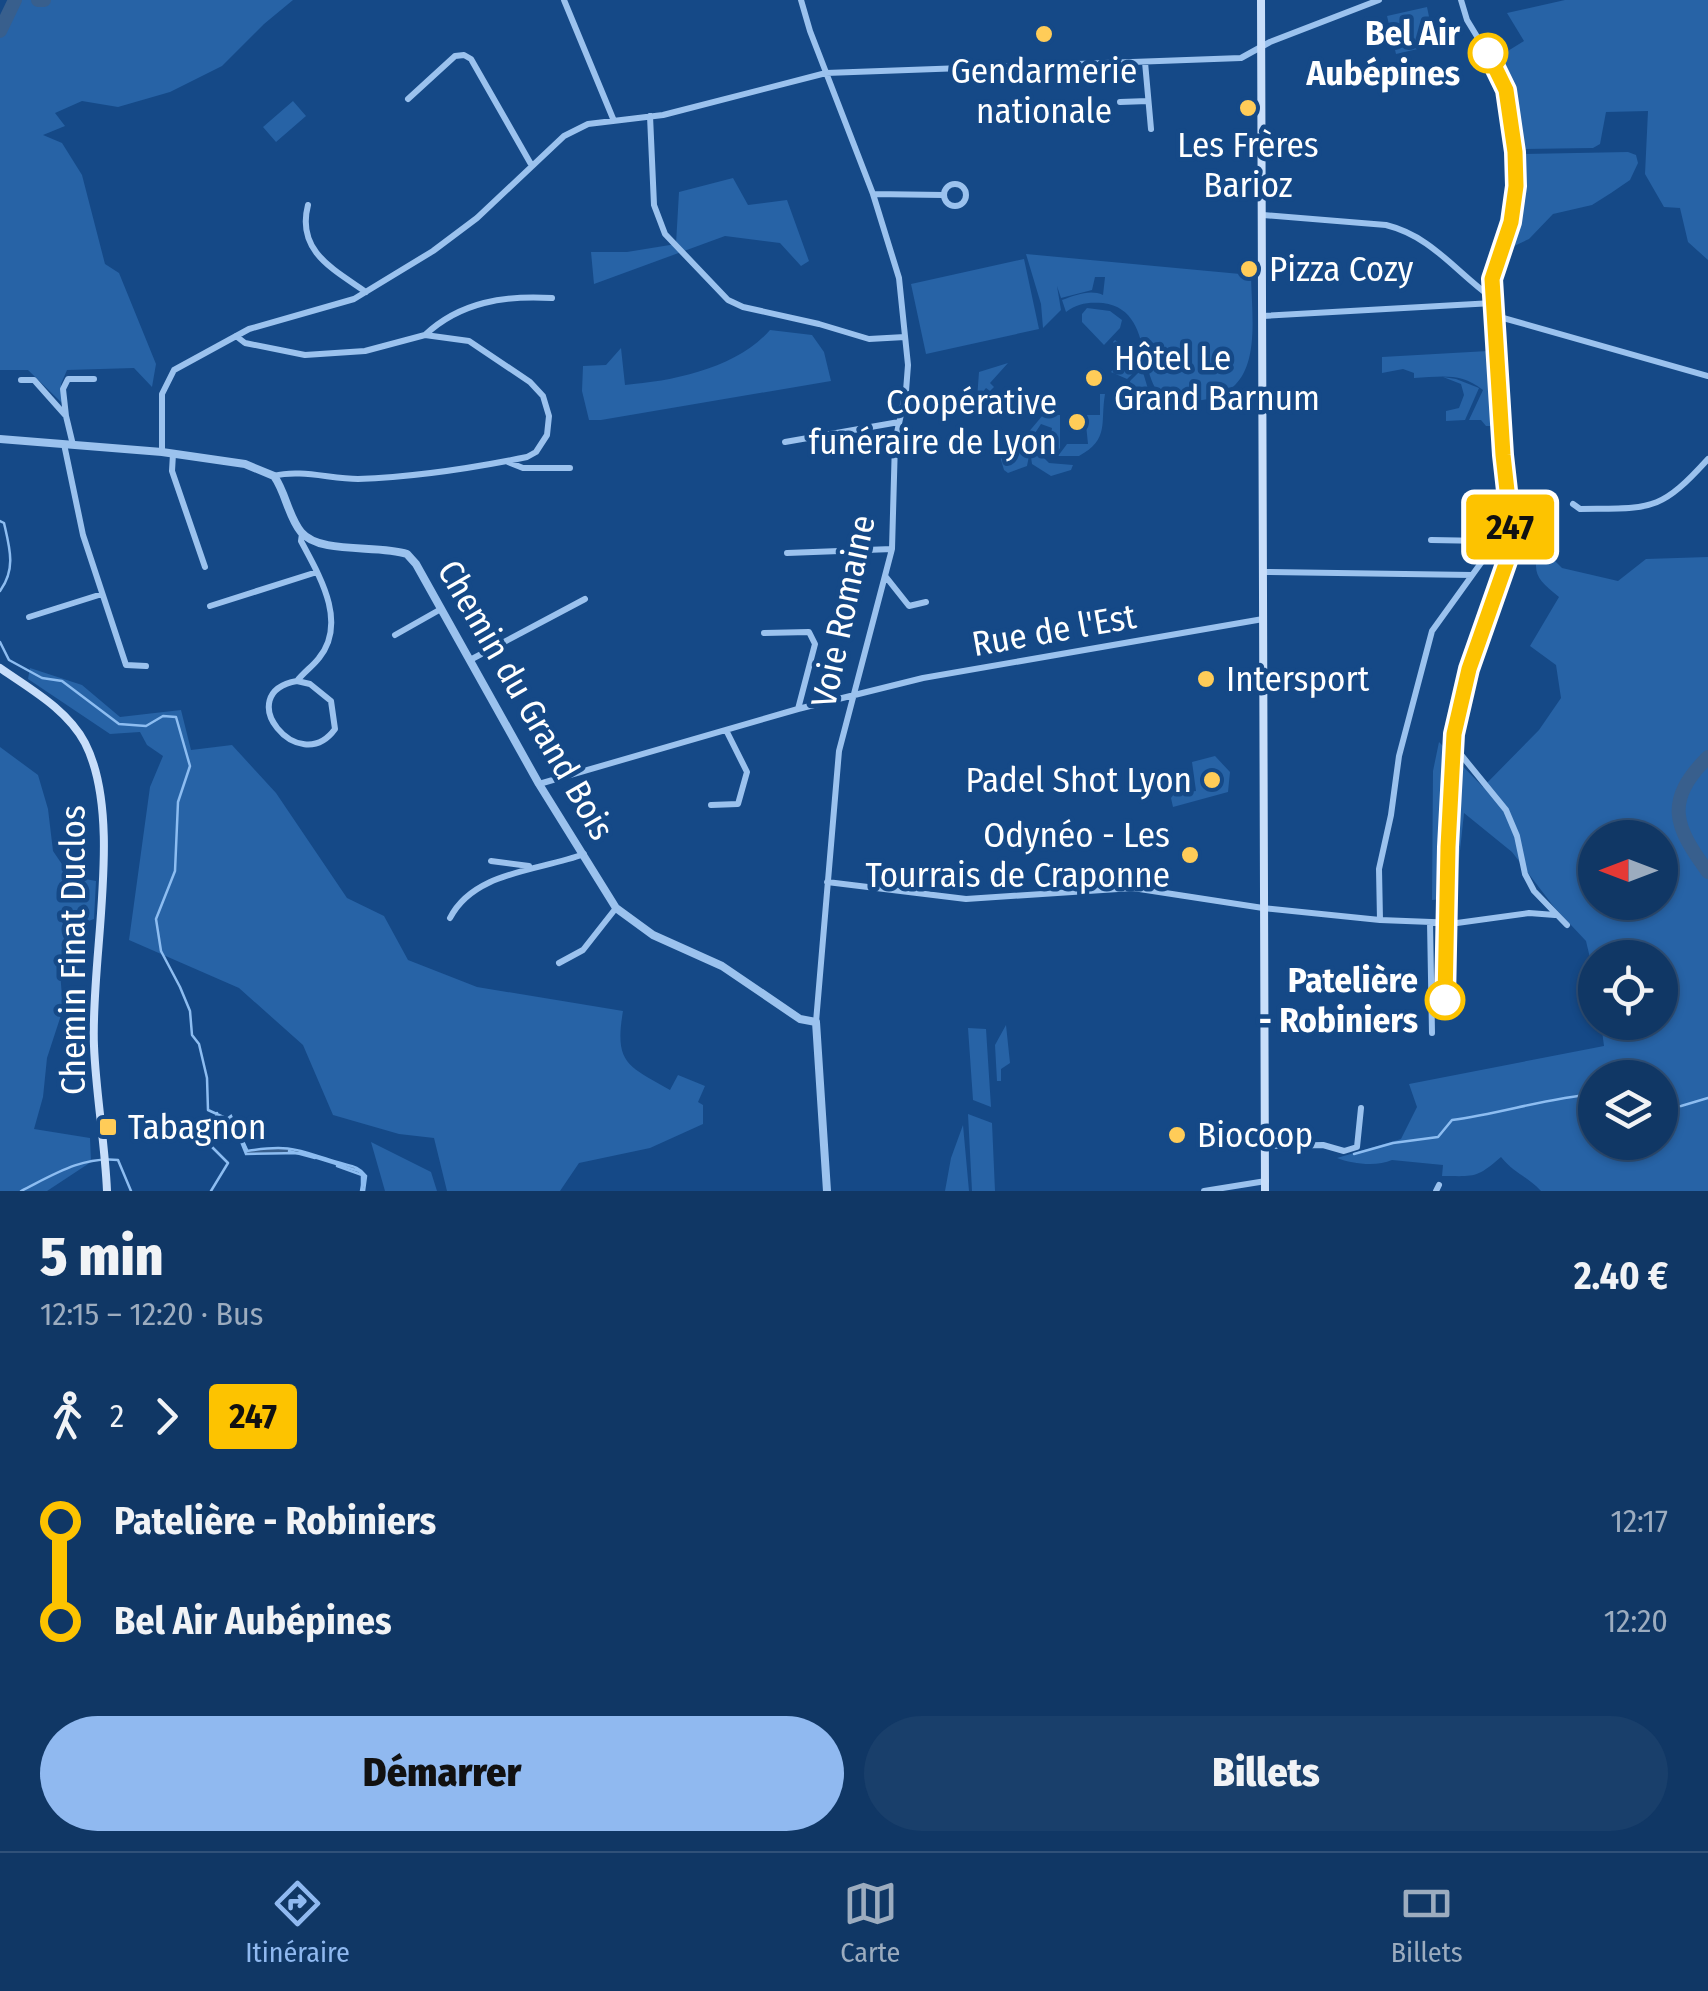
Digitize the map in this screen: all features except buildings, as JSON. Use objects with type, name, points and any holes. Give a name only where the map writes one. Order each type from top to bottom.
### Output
[{"type":"main road","points":[[1261,0],[1266,1186]]},
{"type":"main road","name":"Chemin Finat Duclos","points":[[0,668],[72,722],[92,759],[98,782],[103,831],[94,1046],[107,1191]]},
{"type":"street","points":[[564,0],[614,121]]},
{"type":"street","name":"Voie Romaine","points":[[801,0],[900,278],[907,382],[895,442],[892,548],[839,751],[816,1022],[826,1191]]},
{"type":"street","points":[[162,452],[162,394],[174,370],[249,329],[354,299],[366,292],[433,251],[477,218],[564,136],[588,124],[650,116],[826,73],[1241,58],[1380,0]]},
{"type":"street","points":[[1461,0],[1466,20],[1501,76],[1515,152],[1511,222],[1492,279],[1496,316],[1708,376]]},
{"type":"street","points":[[408,99],[455,56],[464,54],[471,59],[532,166]]},
{"type":"street","points":[[1145,62],[1151,129]]},
{"type":"street","points":[[1120,102],[1148,100]]},
{"type":"street","points":[[650,116],[654,204],[665,234],[728,300],[742,308],[802,320],[869,340],[905,337]]},
{"type":"street","points":[[873,194],[943,195]]},
{"type":"street","points":[[308,205],[305,218],[310,247],[333,270],[366,292]]},
{"type":"street","points":[[1262,215],[1386,224],[1406,230],[1435,248],[1493,300]]},
{"type":"street","points":[[425,335],[449,316],[482,303],[516,297],[552,298]]},
{"type":"street","points":[[1262,316],[1493,300]]},
{"type":"street","points":[[0,439],[162,452],[245,464],[274,476],[288,472],[328,478],[388,477],[507,461],[527,456],[543,443],[549,416],[543,396],[530,382],[477,345],[458,338],[425,335],[365,351],[316,355],[286,353],[245,343],[236,336]]},
{"type":"street","points":[[94,379],[72,378],[65,384],[68,445],[79,520],[126,665],[146,666]]},
{"type":"street","points":[[20,380],[34,380],[66,416]]},
{"type":"street","points":[[785,442],[899,422]]},
{"type":"street","points":[[172,454],[172,471],[205,567]]},
{"type":"street","points":[[1573,504],[1580,508],[1648,506],[1677,493],[1708,459]]},
{"type":"street","points":[[507,461],[523,468],[570,468]]},
{"type":"street","points":[[274,476],[318,572],[331,613],[331,631],[318,660],[296,682],[286,683],[274,692],[268,704],[269,716],[291,740],[302,744],[329,738],[336,729],[331,701],[310,684],[296,682]]},
{"type":"street","points":[[1380,920],[1379,869],[1396,770],[1432,631],[1510,524]]},
{"type":"street","name":"Chemin du Grand Bois","points":[[302,534],[327,545],[407,554],[539,784],[616,908],[653,935],[722,966],[800,1019],[816,1022]]},
{"type":"street","points":[[1431,540],[1486,542],[1494,547]]},
{"type":"street","points":[[787,552],[892,548]]},
{"type":"street","points":[[210,606],[318,572]]},
{"type":"street","points":[[1264,572],[1473,575]]},
{"type":"street","points":[[885,576],[909,606],[926,602]]},
{"type":"street","points":[[29,617],[102,594]]},
{"type":"street","points":[[470,660],[585,599]]},
{"type":"street","points":[[396,634],[441,609]]},
{"type":"street","name":"Rue de l'Est","points":[[539,784],[924,678],[1263,619]]},
{"type":"street","points":[[764,634],[809,632],[814,637],[798,710]]},
{"type":"street","points":[[711,805],[738,804],[747,772],[726,730]]},
{"type":"street","points":[[1453,752],[1462,756],[1506,810],[1534,891],[1567,924]]},
{"type":"street","points":[[491,861],[534,867],[556,865],[584,854]]},
{"type":"street","points":[[450,918],[466,895],[534,867]]},
{"type":"street","points":[[827,882],[966,899],[1133,888],[1262,908],[1380,920],[1457,923],[1529,913],[1555,915]]},
{"type":"street","points":[[559,963],[583,950],[616,908]]},
{"type":"street","points":[[1432,1034],[1433,922]]},
{"type":"street","points":[[1266,1146],[1323,1144],[1344,1151],[1357,1147],[1362,1108]]},
{"type":"street","points":[[1204,1191],[1266,1186]]},
{"type":"shaded area","points":[[14,0],[293,0],[222,66],[170,92],[118,107],[82,101],[55,113],[65,126],[43,135],[62,143],[82,175],[105,264],[119,273],[156,364],[152,387],[134,368],[67,370],[61,384],[63,404],[28,370],[0,370],[0,20]]},
{"type":"shaded area","points":[[1565,0],[1708,0],[1708,260],[1688,242],[1680,208],[1664,207],[1645,174],[1648,111],[1606,112],[1600,144],[1593,148],[1522,149],[1514,93],[1498,57],[1524,41],[1507,13]]},
{"type":"shaded area","points":[[1427,7],[1435,45],[1396,54],[1387,16]]},
{"type":"shaded area","points":[[293,101],[306,116],[276,142],[263,127]]},
{"type":"shaded area","points":[[1522,154],[1636,155],[1638,163],[1630,180],[1592,205],[1553,214],[1529,239],[1512,247],[1523,183]]},
{"type":"shaded area","points":[[733,178],[748,205],[787,200],[809,261],[801,266],[780,243],[725,236],[594,284],[591,252],[627,252],[676,244],[679,192]]},
{"type":"shaded area","points":[[1026,254],[1251,275],[1252,339],[1242,375],[1231,389],[1213,398],[1188,401],[1188,408],[1169,403],[1157,391],[1133,322],[1122,310],[1093,303],[1066,312],[1062,300],[1088,293],[1103,295],[1105,277],[1095,277],[1092,290],[1061,298],[1057,286],[1061,310],[1043,328],[1041,304]]},
{"type":"shaded area","points":[[1024,259],[1039,329],[926,354],[911,284]]},
{"type":"shaded area","points":[[1087,308],[1110,311],[1122,320],[1120,328],[1104,345],[1082,322]]},
{"type":"shaded area","points":[[770,330],[812,335],[824,352],[831,381],[589,420],[582,391],[583,366],[606,365],[621,348],[625,385],[664,380],[723,363]]},
{"type":"shaded area","points":[[1115,340],[1140,358],[1141,366],[1127,379],[1111,372],[1115,368],[1121,372],[1131,362]]},
{"type":"shaded area","points":[[1488,351],[1494,426],[1469,420],[1483,390],[1475,384],[1450,377],[1414,378],[1414,373],[1403,369],[1382,373],[1382,357]]},
{"type":"shaded area","points":[[1008,363],[990,383],[994,387],[990,391],[986,388],[977,399],[979,372]]},
{"type":"shaded area","points":[[1142,369],[1148,389],[1161,408],[1134,408],[1130,381]]},
{"type":"shaded area","points":[[1443,377],[1479,388],[1465,420],[1446,421],[1446,411],[1459,408],[1464,395],[1461,384]]},
{"type":"shaded area","points":[[1100,394],[1105,394],[1100,437],[1079,456],[1058,456],[1067,444],[1088,444],[1085,415],[1100,415]]},
{"type":"shaded area","points":[[1043,415],[1060,415],[1060,448],[1056,454],[1050,440],[1052,428],[1041,424],[1035,433],[1039,445],[1032,446],[1049,463],[1073,465],[1071,470],[1051,476],[1032,464],[1030,450],[1021,441]]},
{"type":"shaded area","points":[[1019,442],[1029,456],[1027,466],[1008,473],[999,453],[1005,445],[1013,453]]},
{"type":"shaded area","points":[[1540,546],[1562,568],[1618,581],[1646,559],[1708,557],[1708,1191],[1541,1191],[1501,1157],[1480,1173],[1461,1176],[1442,1176],[1443,1165],[1392,1160],[1364,1164],[1337,1158],[1401,1139],[1417,1107],[1409,1084],[1604,1046],[1603,1040],[1678,1040],[1678,940],[1585,940],[1512,852],[1464,813],[1455,898],[1432,900],[1433,771],[1439,742],[1483,787],[1539,730],[1561,698],[1556,665],[1530,646],[1559,597],[1536,570]]},
{"type":"shaded area","points":[[30,668],[82,685],[120,717],[181,710],[191,750],[232,745],[276,793],[347,898],[384,916],[408,960],[477,987],[623,1011],[621,1042],[627,1061],[670,1090],[678,1075],[705,1086],[698,1102],[703,1105],[703,1124],[650,1148],[579,1163],[560,1191],[447,1191],[434,1138],[399,1134],[333,1115],[303,1045],[239,988],[129,940],[150,787],[163,756],[147,745],[140,732],[110,734],[28,679]]},
{"type":"shaded area","points":[[0,747],[38,775],[48,809],[53,851],[70,876],[96,881],[94,919],[80,924],[59,959],[63,1009],[47,1058],[43,1097],[34,1129],[90,1138],[91,1162],[47,1191],[0,1191]]},
{"type":"shaded area","name":"Padel Shot Lyon","points":[[1215,756],[1230,772],[1228,792],[1173,807],[1174,794],[1196,791],[1192,762]]},
{"type":"shaded area","points":[[1006,1025],[1010,1063],[1001,1069],[1001,1081],[997,1081],[995,1045]]},
{"type":"shaded area","points":[[968,1028],[986,1029],[991,1107],[973,1100]]},
{"type":"shaded area","points":[[968,1114],[992,1123],[995,1191],[972,1191]]},
{"type":"shaded area","points":[[231,1116],[247,1151],[294,1149],[353,1166],[366,1176],[364,1191],[364,1177],[359,1171],[301,1153],[246,1154],[236,1129],[227,1119]]},
{"type":"shaded area","points":[[963,1125],[969,1191],[945,1191],[951,1158]]},
{"type":"shaded area","points":[[371,1142],[431,1172],[437,1191],[385,1191]]},
{"type":"waterway","points":[[0,31],[15,0]]},
{"type":"waterway","points":[[38,0],[44,0]]},
{"type":"waterway","points":[[0,521],[4,523],[10,558],[8,575],[0,591]]},
{"type":"waterway","points":[[0,642],[9,660],[42,678],[62,681],[119,724],[146,726],[163,716],[176,717],[190,766],[178,802],[175,871],[156,919],[161,951],[190,1011],[192,1035],[199,1044],[207,1078],[208,1110],[230,1120]]},
{"type":"waterway","points":[[1708,757],[1685,787],[1679,814],[1687,841],[1708,872]]},
{"type":"waterway","points":[[1354,1154],[1393,1143],[1438,1137],[1452,1120],[1578,1096]]},
{"type":"waterway","points":[[1678,1106],[1708,1098]]},
{"type":"waterway","points":[[211,1191],[228,1163],[208,1143],[217,1113]]},
{"type":"waterway","points":[[238,1130],[247,1150]]},
{"type":"waterway","points":[[289,1151],[315,1158]]},
{"type":"waterway","points":[[21,1191],[68,1168],[105,1160],[118,1160],[131,1191]]},
{"type":"waterway","points":[[337,1166],[362,1175],[362,1191]]},
{"type":"bus line","name":"247","points":[[1445,1000],[1454,734],[1469,669],[1513,544],[1492,279],[1511,222],[1515,152],[1506,90],[1488,53]]},
{"type":"place","name":"Gendarmerie nationale","points":[[1044,34]]},
{"type":"place","name":"Bel Air Aubépines","points":[[1488,53]]},
{"type":"place","name":"Les Frères Barioz","points":[[1248,108]]},
{"type":"place","name":"Pizza Cozy","points":[[1249,269]]},
{"type":"place","name":"Hôtel Le Grand Barnum","points":[[1094,378]]},
{"type":"place","name":"Coopérative funéraire de Lyon","points":[[1077,422]]},
{"type":"place","name":"Intersport","points":[[1206,679]]},
{"type":"place","name":"Padel Shot Lyon","points":[[1212,780]]},
{"type":"place","name":"Odynéo - Les Tourrais de Craponne","points":[[1190,855]]},
{"type":"place","name":"Patelière - Robiniers","points":[[1445,1000]]},
{"type":"place","name":"Tabagnon","points":[[108,1127]]},
{"type":"place","name":"Biocoop","points":[[1177,1135]]}]
